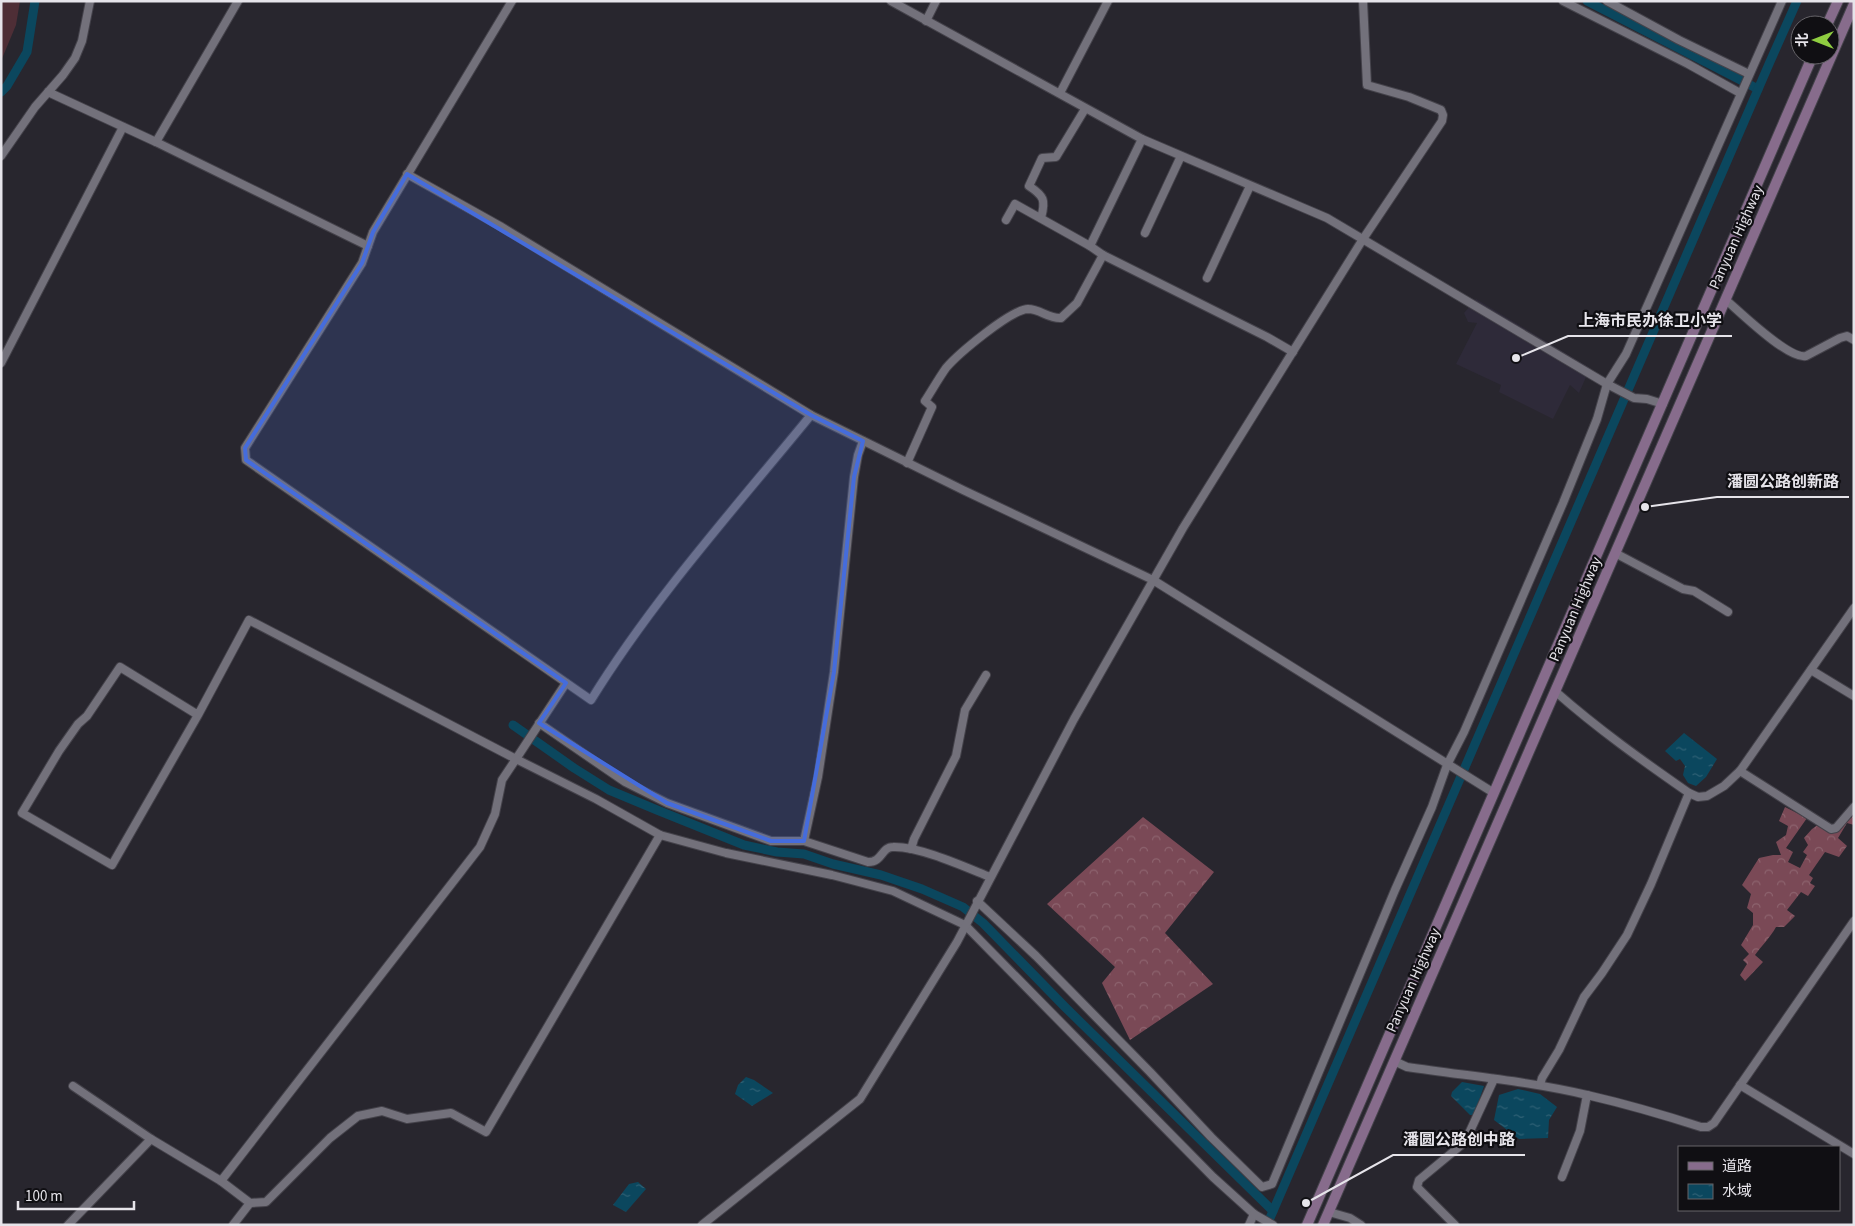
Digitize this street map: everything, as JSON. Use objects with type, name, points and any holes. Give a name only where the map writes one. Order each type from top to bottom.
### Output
[{"type":"main road","points":[[1832,15],[1838,1]]},
{"type":"main road","name":"Panyuan Highway","points":[[1323,1225],[1854,4]]},
{"type":"main road","name":"Panyuan Highway","points":[[1307,1225],[1809,65]]},
{"type":"street","points":[[1,156],[35,107],[75,58],[82,41],[90,1]]},
{"type":"street","points":[[156,142],[238,1]]},
{"type":"street","points":[[512,1],[373,232],[362,263],[245,448],[246,460],[590,700],[616,658],[655,606],[811,415]]},
{"type":"street","points":[[890,1],[1142,139],[1327,218],[1610,385],[1634,398],[1647,399],[1663,404]]},
{"type":"street","points":[[926,21],[936,1]]},
{"type":"street","points":[[1060,93],[1108,1]]},
{"type":"street","points":[[702,1225],[860,1099],[957,942],[1074,719],[1183,528],[1363,239],[1442,120],[1441,110],[1368,84],[1363,1]]},
{"type":"street","points":[[1563,1],[1741,91]]},
{"type":"street","points":[[1607,1],[1748,75]]},
{"type":"street","points":[[977,902],[1036,956],[1262,1187],[1272,1184],[1395,890],[1563,502],[1610,385],[1626,354],[1782,1]]},
{"type":"street","points":[[48,92],[156,142],[368,246]]},
{"type":"street","points":[[1041,218],[1044,201],[1041,194],[1029,186],[1042,158],[1056,157],[1085,109]]},
{"type":"street","points":[[1,363],[123,127]]},
{"type":"street","points":[[1090,246],[1142,139]]},
{"type":"street","points":[[1145,233],[1181,156]]},
{"type":"street","points":[[408,174],[500,226],[811,415],[1153,580],[1494,794]]},
{"type":"street","points":[[1207,278],[1250,186]]},
{"type":"street","points":[[1006,220],[1015,204],[1090,246],[1103,256],[1267,337],[1293,352]]},
{"type":"street","points":[[908,463],[932,406],[926,401],[947,367],[984,334],[1018,312],[1028,309],[1052,318],[1061,318],[1076,303],[1103,256]]},
{"type":"street","points":[[1726,300],[1796,356],[1806,356],[1847,336],[1854,340]]},
{"type":"street","points":[[804,841],[818,777],[832,682],[854,477],[863,441]]},
{"type":"street","points":[[1615,553],[1683,589],[1694,591],[1728,612]]},
{"type":"street","points":[[1556,692],[1596,727],[1690,794],[1698,797],[1707,796],[1724,786],[1740,771],[1854,608]]},
{"type":"street","points":[[198,714],[120,668],[87,716],[78,724],[59,751],[22,813],[112,865],[198,714],[249,620],[596,799],[660,835],[726,853],[832,875],[893,891],[966,923],[1213,1177],[1254,1214],[1273,1225]]},
{"type":"street","points":[[1810,670],[1854,696]]},
{"type":"street","points":[[911,849],[914,839],[956,756],[965,710],[986,675]]},
{"type":"street","points":[[221,1181],[480,847],[495,814],[502,780],[566,683]]},
{"type":"street","points":[[539,724],[625,782],[667,803],[771,841],[804,841],[868,862],[874,862],[879,859],[886,849],[890,847],[911,849],[938,856],[990,877]]},
{"type":"street","points":[[1740,771],[1831,829],[1836,828],[1854,807]]},
{"type":"street","points":[[1540,1086],[1542,1078],[1559,1050],[1584,997],[1627,935],[1690,794]]},
{"type":"street","points":[[73,1086],[151,1139],[221,1181],[250,1203],[266,1202],[330,1138],[358,1116],[382,1111],[408,1119],[451,1112],[486,1132],[660,835]]},
{"type":"street","points":[[1394,1061],[1407,1067],[1540,1086],[1587,1095],[1654,1112],[1701,1127],[1708,1127],[1714,1123],[1854,921]]},
{"type":"street","points":[[1455,1225],[1417,1186],[1419,1180],[1465,1142],[1494,1079]]},
{"type":"street","points":[[1740,1085],[1854,1154]]},
{"type":"street","points":[[1562,1177],[1580,1131],[1587,1095]]},
{"type":"street","points":[[68,1225],[151,1139]]},
{"type":"street","points":[[233,1225],[250,1203]]},
{"type":"street","points":[[1329,1212],[1350,1218],[1361,1225]]},
{"type":"street","points":[[1248,1225],[1254,1214]]},
{"type":"highlighted area","points":[[407,174],[811,415],[863,441],[854,477],[834,672],[804,841],[771,841],[667,803],[539,723],[566,683],[246,460],[245,448],[362,263],[373,232]]},
{"type":"shaded area","points":[[1,1],[20,1],[16,25],[1,61]]},
{"type":"shaded area","points":[[1476,299],[1590,368],[1579,393],[1570,385],[1553,419],[1499,392],[1501,385],[1456,364],[1477,323],[1468,322],[1464,313]]},
{"type":"green space","points":[[1785,807],[1807,818],[1786,848],[1793,852],[1788,862],[1800,868],[1807,855],[1803,852],[1808,845],[1804,838],[1812,829],[1822,822],[1835,827],[1854,815],[1854,825],[1847,823],[1838,838],[1847,846],[1839,857],[1825,852],[1809,875],[1813,878],[1810,883],[1815,886],[1808,896],[1801,892],[1787,910],[1795,916],[1784,927],[1776,927],[1755,955],[1763,962],[1745,981],[1740,975],[1747,964],[1743,960],[1749,954],[1741,945],[1753,925],[1753,913],[1747,908],[1751,894],[1742,885],[1759,858],[1781,855],[1776,842],[1786,835],[1788,826],[1779,821]]},
{"type":"green space","points":[[1143,817],[1214,872],[1165,933],[1213,984],[1130,1040],[1102,983],[1115,967],[1047,904]]},
{"type":"water","points":[[1684,733],[1717,759],[1706,777],[1696,786],[1688,783],[1683,775],[1685,766],[1680,759],[1676,761],[1665,751]]},
{"type":"water","points":[[746,1077],[773,1093],[752,1106],[735,1094],[738,1085]]},
{"type":"water","points":[[1462,1082],[1484,1086],[1474,1115],[1470,1115],[1451,1096],[1452,1092]]},
{"type":"water","points":[[1518,1089],[1540,1094],[1557,1107],[1549,1120],[1548,1138],[1519,1139],[1494,1120],[1499,1095]]},
{"type":"water","points":[[638,1182],[646,1189],[626,1212],[613,1205],[629,1184]]},
{"type":"waterway","points":[[1,92],[7,86],[27,52],[35,1]]},
{"type":"waterway","points":[[1587,1],[1758,89]]},
{"type":"waterway","points":[[1267,1225],[1797,1]]},
{"type":"waterway","points":[[513,725],[609,790],[657,810],[744,845],[777,852],[804,854],[833,864],[881,875],[922,889],[963,907],[983,923],[1065,1007],[1273,1211]]},
{"type":"place","name":"上海市民办徐卫小学","points":[[1516,358]]},
{"type":"place","name":"潘圆公路创新路","points":[[1645,507]]},
{"type":"place","name":"潘圆公路创中路","points":[[1306,1203]]}]
